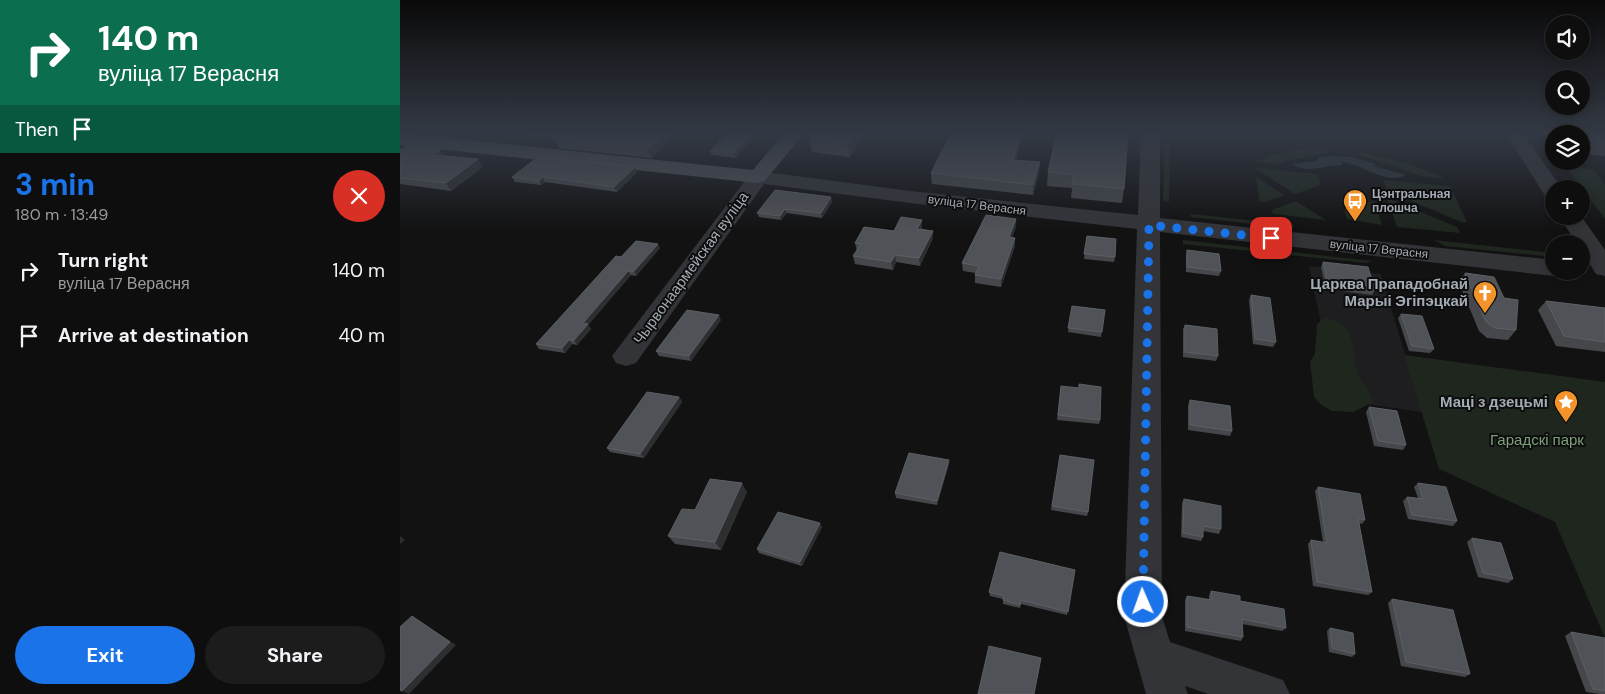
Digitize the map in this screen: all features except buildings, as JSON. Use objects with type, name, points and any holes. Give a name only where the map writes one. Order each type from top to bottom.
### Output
[{"type":"main road","name":"вуліца 17 Верасня","points":[[659,165],[758,177]]},
{"type":"main road","name":"Чырвонаармейская вуліца","points":[[758,177],[767,165]]},
{"type":"street","points":[[1150,165],[1142,575],[1143,616],[1167,694]]},
{"type":"street","points":[[1536,165],[1546,180]]},
{"type":"street","name":"вуліца 17 Верасня","points":[[758,177],[1149,225],[1545,267]]},
{"type":"street","name":"Чырвонаармейская вуліца","points":[[626,356],[758,177]]},
{"type":"street","points":[[1576,225],[1605,268]]},
{"type":"street","points":[[1590,272],[1605,273]]},
{"type":"street","points":[[1154,656],[1269,694]]},
{"type":"shaded area","points":[[1295,165],[1334,165],[1311,169]]},
{"type":"shaded area","points":[[1354,165],[1375,165],[1406,175],[1390,178]]},
{"type":"shaded area","points":[[1309,266],[1381,274],[1422,412],[1337,400]]},
{"type":"green space","points":[[1164,165],[1170,165],[1169,202],[1163,200]]},
{"type":"green space","points":[[1390,165],[1413,165],[1447,179],[1421,176]]},
{"type":"green space","points":[[1255,168],[1318,174],[1321,185],[1295,194]]},
{"type":"green space","points":[[1593,169],[1605,185],[1605,219],[1590,199],[1590,180],[1576,180],[1568,170]]},
{"type":"green space","points":[[1256,177],[1285,195],[1266,202],[1259,201]]},
{"type":"green space","points":[[1383,180],[1450,186],[1467,222],[1461,222],[1388,191]]},
{"type":"green space","points":[[1342,198],[1359,203],[1374,201],[1382,225],[1347,219]]},
{"type":"green space","points":[[1387,198],[1457,227],[1460,233],[1397,227]]},
{"type":"green space","points":[[1296,201],[1326,220],[1273,214],[1272,210]]},
{"type":"green space","points":[[1191,214],[1295,225],[1290,228],[1191,217]]},
{"type":"green space","points":[[1183,240],[1372,261],[1366,263],[1183,244]]},
{"type":"green space","points":[[1434,240],[1545,252],[1545,256],[1445,246]]},
{"type":"green space","points":[[1324,318],[1335,320],[1347,330],[1353,345],[1357,371],[1372,397],[1373,402],[1353,412],[1332,411],[1320,404],[1314,397],[1310,362],[1315,354],[1317,324]]},
{"type":"green space","name":"Гарадскі парк","points":[[1404,355],[1605,382],[1605,638],[1555,522],[1439,469]]},
{"type":"place","name":"Цэнтральная плошча","points":[[1355,222]]},
{"type":"place","name":"Царква Прападобнай Марыі Эгіпэцкай","points":[[1485,314]]},
{"type":"place","name":"Маці з дзецьмі","points":[[1566,423]]},
{"type":"route","points":[[1143,602],[1142,555],[1149,225],[1271,238]]}]
